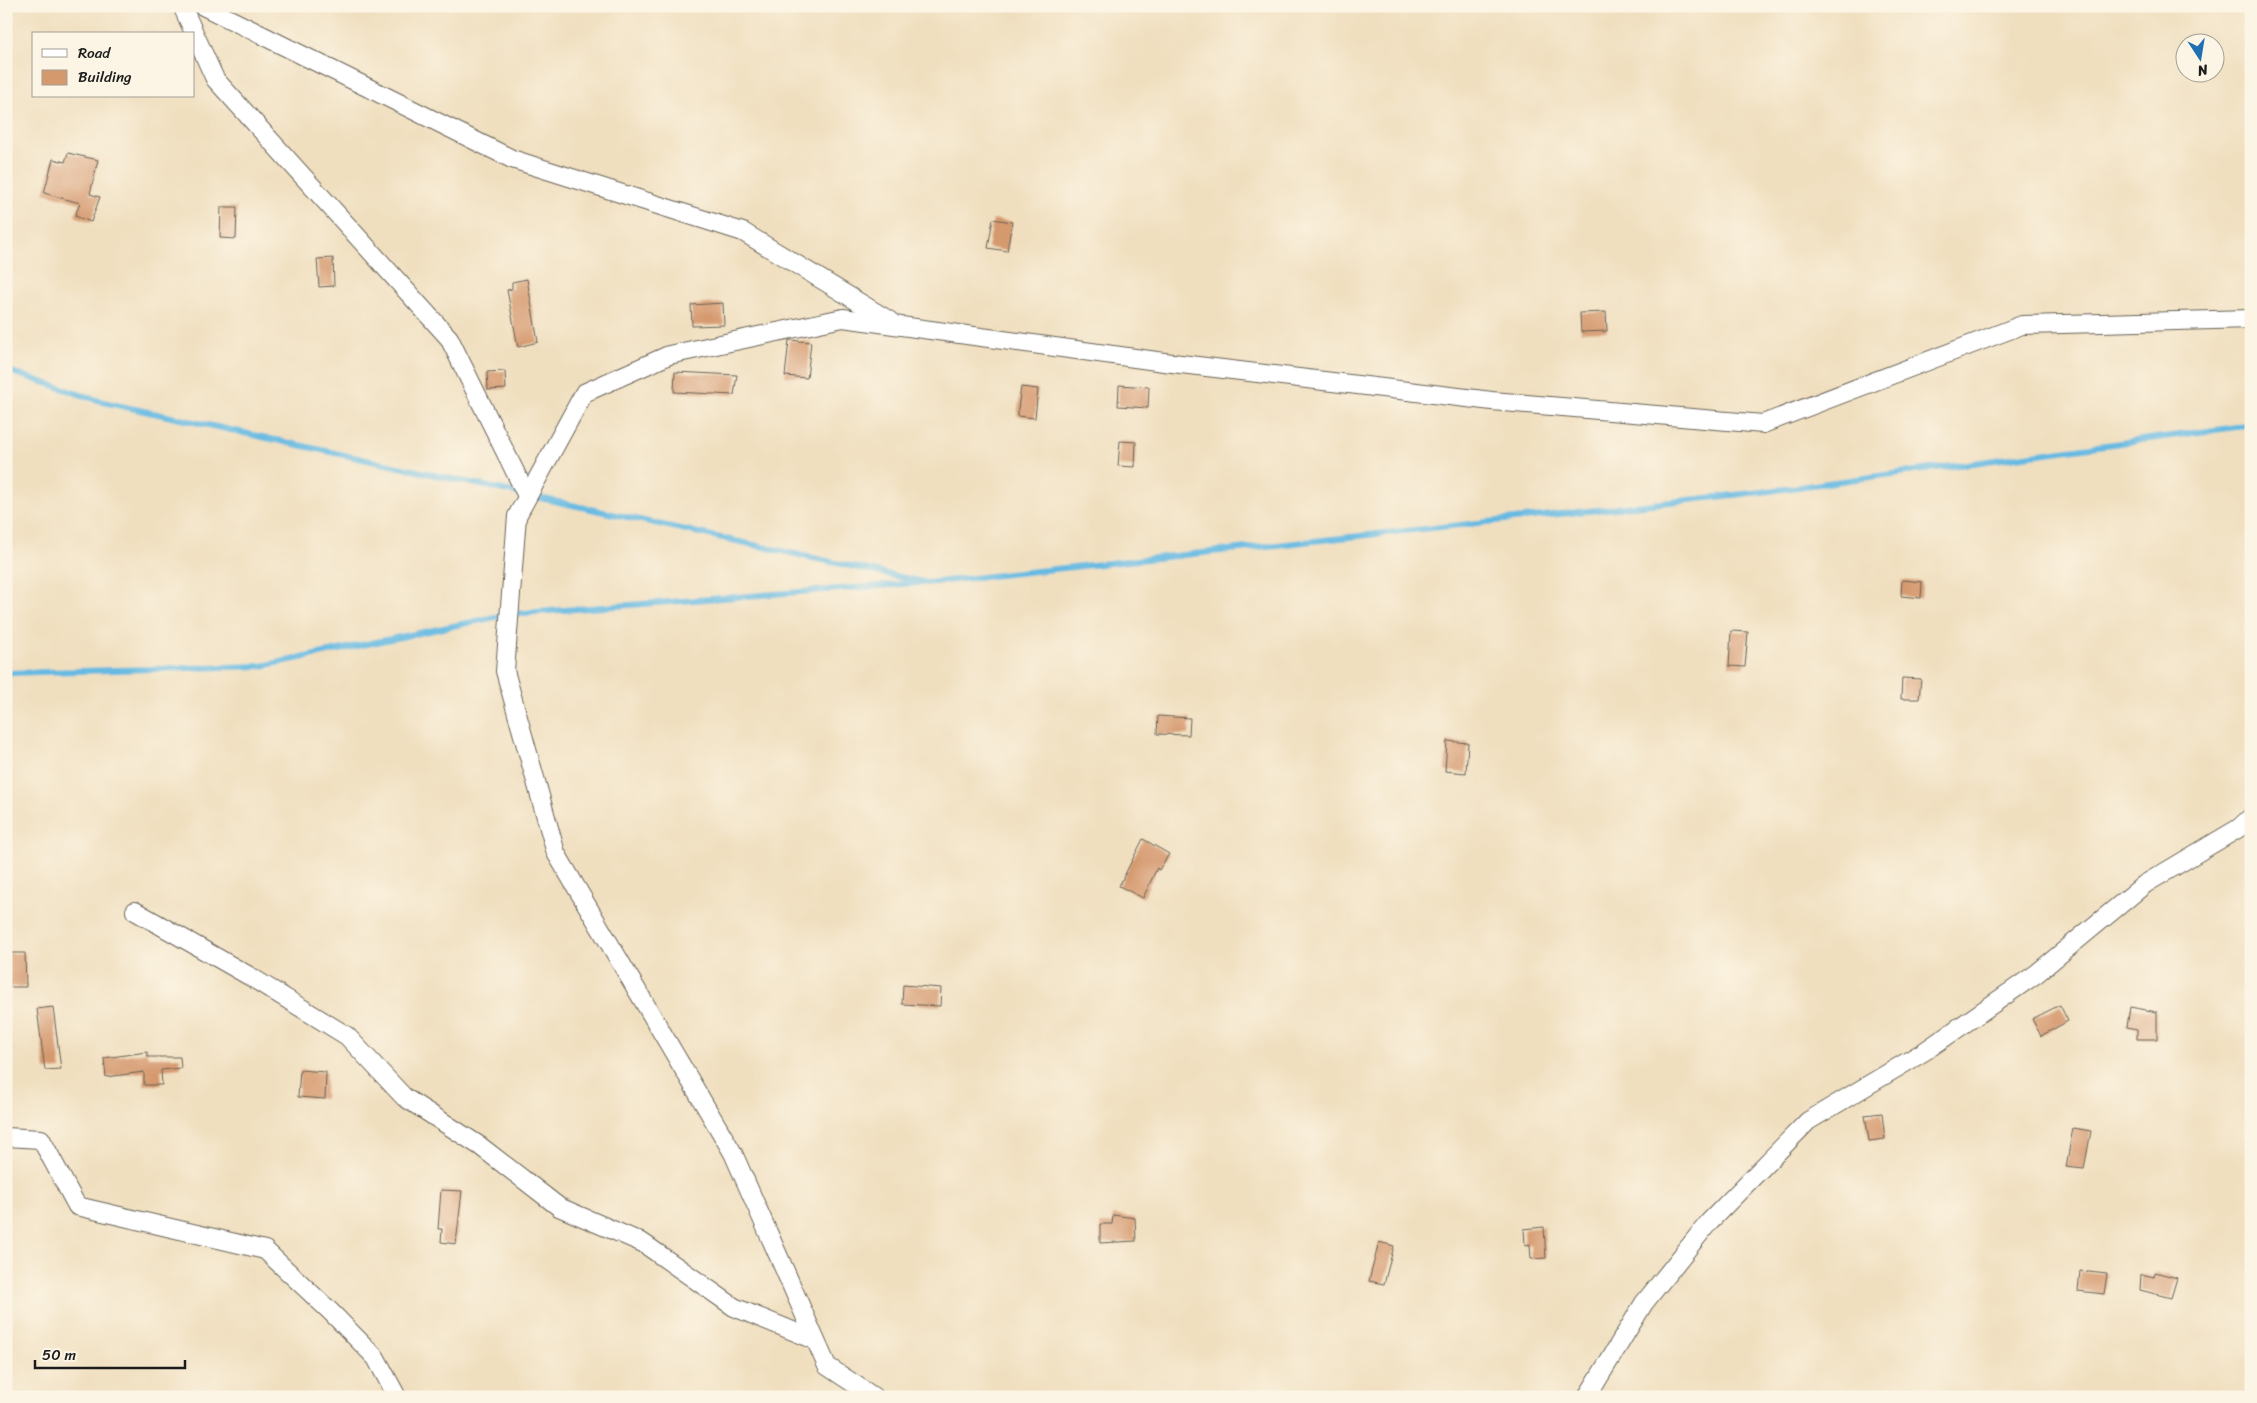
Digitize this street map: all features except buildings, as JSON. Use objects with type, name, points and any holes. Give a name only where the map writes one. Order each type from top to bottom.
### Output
[{"type":"street","points":[[182,6],[194,32]]},
{"type":"street","points":[[203,6],[512,159],[743,232],[897,326]]},
{"type":"street","points":[[195,35],[215,79],[449,338],[528,496]]},
{"type":"street","points":[[874,1397],[827,1366],[733,1153],[556,853],[505,671],[517,516],[584,393],[669,355],[843,318],[1164,362],[1492,401],[1764,424],[2022,324],[2251,319]]},
{"type":"street","points":[[1587,1397],[1644,1303],[1709,1222],[1808,1121],[1925,1051],[2036,974],[2145,884],[2239,828],[2251,816]]},
{"type":"street","points":[[134,911],[251,977],[347,1036],[404,1097],[480,1146],[559,1207],[643,1243],[734,1308],[816,1340]]},
{"type":"street","points":[[6,1137],[41,1139],[77,1206],[265,1250],[331,1312],[376,1358],[397,1397]]},
{"type":"waterway","points":[[6,370],[103,402],[927,583],[1762,492],[2251,425]]},
{"type":"waterway","points":[[6,673],[262,666],[510,614],[918,583]]}]
